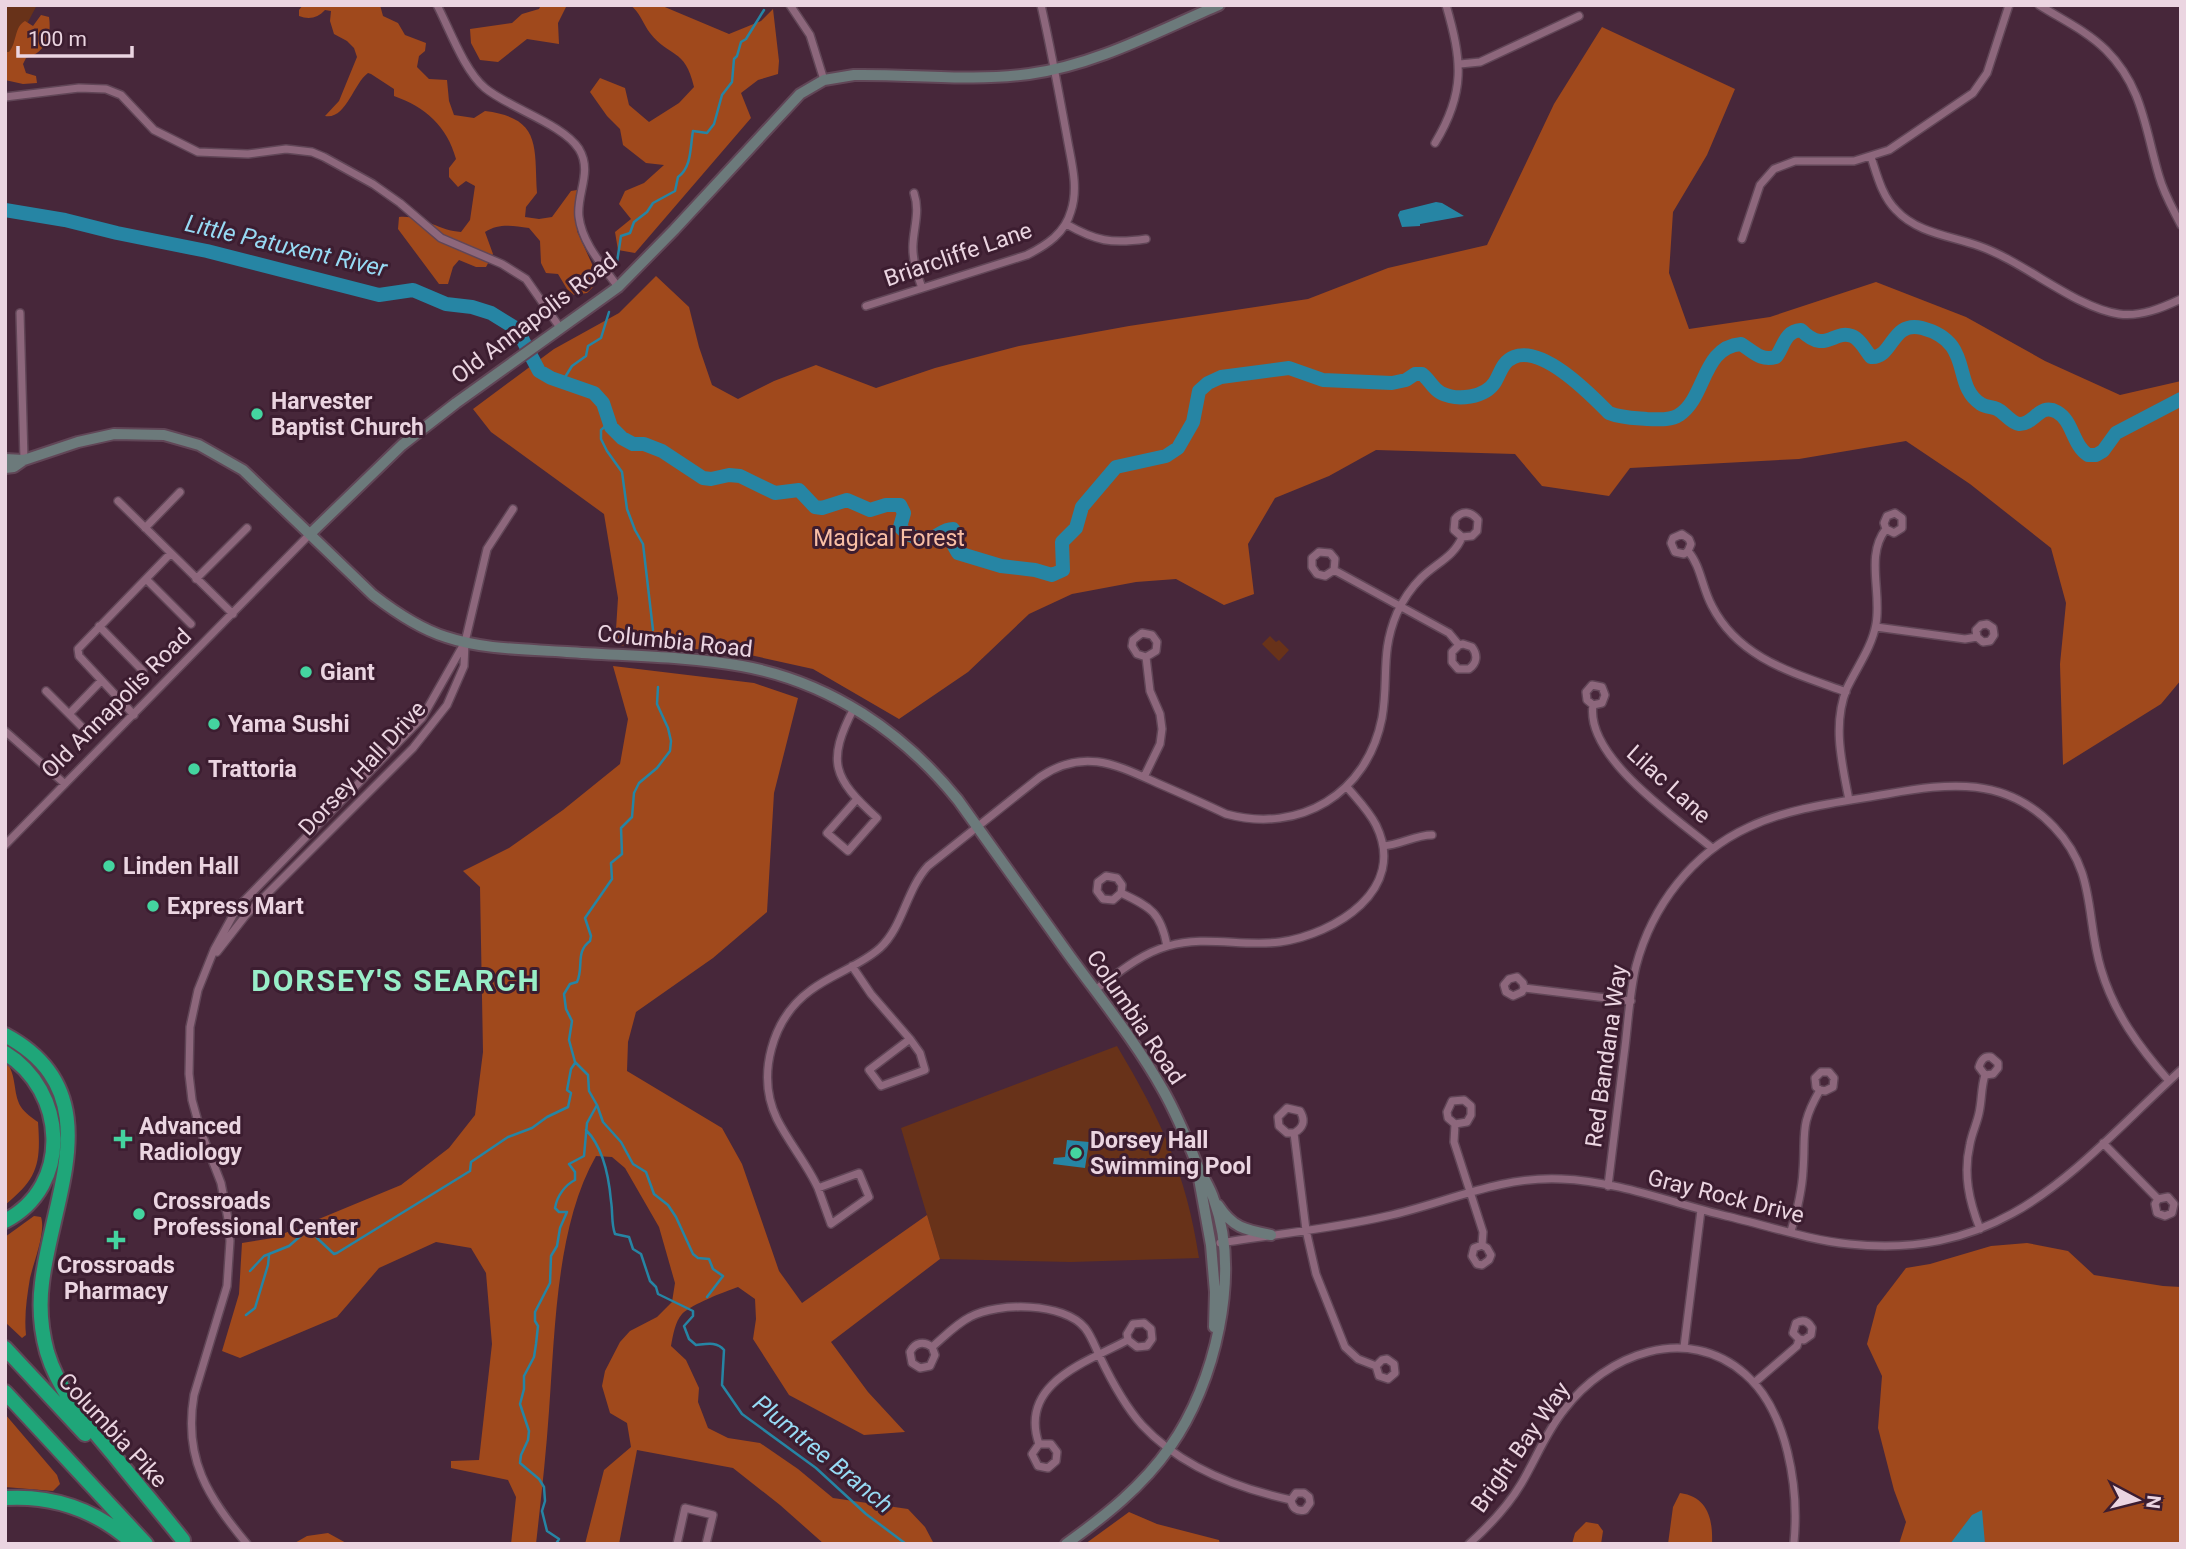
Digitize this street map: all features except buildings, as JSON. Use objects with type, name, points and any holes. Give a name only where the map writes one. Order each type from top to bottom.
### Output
[{"type":"highway","points":[[5,1035],[27,1048],[44,1067],[58,1088],[69,1124],[69,1152],[42,1283],[42,1326],[50,1361],[75,1408],[185,1542]]},
{"type":"highway","points":[[5,1052],[21,1064],[42,1090],[50,1108],[54,1142],[51,1166],[41,1188],[27,1206],[5,1221]]},
{"type":"highway","name":"Columbia Pike","points":[[5,1348],[185,1542]]},
{"type":"highway","points":[[5,1392],[146,1544]]},
{"type":"highway","points":[[5,1498],[35,1498],[74,1507],[107,1521],[134,1544]]},
{"type":"street","points":[[437,5],[476,79],[495,95],[561,133],[579,149],[585,170],[579,215],[581,227],[595,255],[618,287]]},
{"type":"street","points":[[790,5],[810,35],[824,80]]},
{"type":"street","points":[[1041,5],[1074,178],[1072,211],[1066,224],[1101,241],[1146,239]]},
{"type":"street","name":"Old Annapolis Road","points":[[5,845],[310,534],[402,445],[618,287],[786,107],[812,85],[854,75],[1003,77],[1055,69],[1111,51],[1219,5]]},
{"type":"street","points":[[1435,142],[1453,110],[1460,64],[1446,5]]},
{"type":"street","points":[[1742,239],[1756,192],[1774,169],[1795,161],[1845,162],[1871,157],[1897,146],[1973,93],[1987,73],[2008,5]]},
{"type":"street","points":[[2039,5],[2098,43],[2117,63],[2128,80],[2143,109],[2159,176],[2181,225]]},
{"type":"street","points":[[1460,64],[1488,58],[1579,16]]},
{"type":"street","points":[[5,97],[79,88],[106,89],[121,95],[154,130],[198,152],[248,154],[286,149],[312,152],[324,157],[373,184],[441,238],[502,264],[526,279],[561,329]]},
{"type":"street","points":[[1871,157],[1887,199],[1906,219],[1932,232],[1996,253],[2095,307],[2123,314],[2137,314],[2167,306],[2181,299]]},
{"type":"street","points":[[914,193],[917,210],[914,260],[922,288]]},
{"type":"street","name":"Briarcliffe Lane","points":[[866,306],[1027,255],[1050,242],[1066,224]]},
{"type":"street","points":[[20,313],[24,460]]},
{"type":"street","name":"Columbia Road","points":[[5,468],[78,442],[114,434],[147,433],[176,438],[211,450],[243,470],[359,583],[384,604],[433,632],[465,642],[741,666],[786,677],[813,687],[854,708],[890,732],[928,765],[978,828],[1095,990],[1162,1089],[1214,1200],[1224,1243],[1224,1302],[1212,1354],[1195,1404],[1169,1449],[1134,1490],[1066,1544]]},
{"type":"street","name":"Columbia Road","points":[[5,459],[24,460]]},
{"type":"street","points":[[145,528],[180,492]]},
{"type":"street","points":[[118,501],[233,614]]},
{"type":"street","points":[[465,642],[487,550],[513,509]]},
{"type":"street","points":[[196,579],[247,528]]},
{"type":"street","points":[[1849,800],[1839,727],[1846,692],[1876,627],[1878,597],[1875,556],[1877,545],[1886,529]]},
{"type":"street","points":[[818,1188],[859,1173],[869,1197],[831,1224],[818,1188],[777,1118],[768,1089],[768,1065],[779,1029],[793,1007],[811,990],[879,949],[888,939],[909,893],[928,866],[1040,777],[1063,764],[1089,761],[1121,767],[1226,814],[1254,820],[1306,812],[1332,799],[1347,787],[1370,753],[1376,738],[1384,705],[1386,649],[1400,607],[1421,578],[1456,549],[1462,537]]},
{"type":"street","points":[[1688,551],[1696,564],[1712,607],[1739,641],[1771,664],[1846,692]]},
{"type":"street","points":[[134,715],[77,653],[80,645],[170,554]]},
{"type":"street","points":[[1334,570],[1448,633],[1459,645]]},
{"type":"street","points":[[146,579],[191,624]]},
{"type":"street","points":[[99,626],[143,670]]},
{"type":"street","points":[[1876,627],[1952,638],[1977,637]]},
{"type":"street","name":"Dorsey Hall Drive","points":[[205,973],[225,941],[247,915],[386,776],[435,722],[456,687],[464,667],[465,642]]},
{"type":"street","name":"Dorsey Hall Drive","points":[[247,1544],[222,1514],[206,1489],[197,1466],[192,1441],[191,1411],[194,1395],[221,1311],[230,1264],[229,1219],[225,1200],[192,1100],[189,1074],[190,1027],[194,1006],[205,973],[237,908],[422,718],[465,642]]},
{"type":"street","points":[[1144,777],[1160,744],[1162,729],[1160,714],[1149,684],[1146,657]]},
{"type":"street","points":[[69,714],[101,681]]},
{"type":"street","points":[[46,691],[85,730]]},
{"type":"street","name":"Lilac Lane","points":[[1593,705],[1593,720],[1597,733],[1619,768],[1712,848]]},
{"type":"street","points":[[854,708],[841,733],[837,762],[842,779],[857,799],[877,818],[848,851],[827,833],[857,799]]},
{"type":"street","points":[[5,731],[65,784]]},
{"type":"street","name":"Red Bandana Way","points":[[1608,1186],[1631,1001],[1642,948],[1655,916],[1681,879],[1712,848],[1773,817],[1849,800],[1940,785],[1971,785],[2009,796],[2044,818],[2070,848],[2082,871],[2090,900],[2101,968],[2113,1001],[2133,1038],[2169,1081]]},
{"type":"street","points":[[1095,990],[1126,966],[1167,946],[1206,941],[1271,943],[1300,938],[1350,916],[1367,900],[1378,881],[1383,846],[1376,825],[1347,787]]},
{"type":"street","points":[[1383,846],[1432,835]]},
{"type":"street","points":[[1121,893],[1154,912],[1164,929],[1167,946]]},
{"type":"street","points":[[852,966],[871,994],[910,1039],[920,1053],[925,1070],[881,1086],[869,1070],[910,1039]]},
{"type":"street","points":[[1524,988],[1631,1001]]},
{"type":"street","name":"Gray Rock Drive","points":[[1211,1245],[1396,1214],[1469,1191],[1512,1181],[1546,1179],[1608,1186],[1849,1244],[1894,1246],[1938,1241],[2012,1216],[2037,1200],[2063,1180],[2181,1070]]},
{"type":"street","points":[[1980,1229],[1968,1194],[1967,1169],[1985,1075]]},
{"type":"street","points":[[1791,1231],[1802,1186],[1804,1128],[1811,1105],[1820,1090]]},
{"type":"street","points":[[1455,1124],[1454,1142],[1483,1232],[1482,1245]]},
{"type":"street","points":[[1294,1133],[1312,1261],[1345,1347],[1358,1359],[1376,1366]]},
{"type":"street","points":[[2103,1143],[2158,1199]]},
{"type":"street","name":"Columbia Road","points":[[1197,1165],[1211,1245],[1214,1292],[1212,1354]]},
{"type":"street","points":[[1214,1200],[1228,1220],[1235,1225],[1271,1235]]},
{"type":"street","points":[[1684,1347],[1700,1210]]},
{"type":"street","points":[[932,1347],[961,1323],[981,1312],[1007,1308],[1055,1310],[1075,1319],[1090,1336],[1131,1412],[1169,1449],[1221,1479],[1262,1494],[1291,1500]]},
{"type":"street","points":[[1754,1382],[1793,1350],[1799,1339]]},
{"type":"street","points":[[1039,1444],[1036,1436],[1037,1416],[1042,1396],[1048,1387],[1065,1373],[1128,1340]]},
{"type":"street","name":"Bright Bay Way","points":[[1469,1544],[1513,1497],[1554,1423],[1589,1384],[1629,1358],[1659,1349],[1684,1347],[1721,1358],[1739,1369],[1754,1382],[1772,1410],[1790,1467],[1796,1504],[1793,1543]]},
{"type":"street","points":[[677,1544],[685,1508],[713,1515],[706,1544]]},
{"type":"shaded area","points":[[5,5],[37,5],[5,65]]},
{"type":"shaded area","points":[[1270,636],[1276,642],[1279,640],[1289,650],[1279,661],[1262,644]]},
{"type":"shaded area","points":[[1117,1046],[1147,1098],[1170,1148],[1187,1199],[1199,1258],[1071,1262],[940,1259],[901,1128]]},
{"type":"green space","points":[[303,5],[380,5],[383,16],[398,23],[405,35],[426,43],[417,67],[429,79],[447,80],[449,101],[454,115],[474,118],[485,111],[517,120],[526,128],[534,149],[537,193],[526,207],[525,217],[552,217],[571,191],[577,190],[577,231],[597,275],[596,284],[587,293],[574,295],[558,274],[546,273],[541,263],[540,241],[529,228],[506,226],[485,232],[493,254],[486,267],[476,267],[459,260],[453,267],[448,284],[439,284],[398,229],[399,217],[415,218],[461,232],[470,220],[475,186],[466,181],[458,187],[449,177],[449,168],[456,159],[441,127],[416,106],[394,96],[394,89],[371,74],[368,73],[363,78],[338,113],[325,116],[339,101],[357,57],[354,48],[347,41],[334,34],[330,21],[331,11],[325,10],[313,18],[306,18],[299,16]]},
{"type":"green space","points":[[541,5],[567,5],[558,23],[559,44],[527,39],[498,62],[480,60],[471,43],[470,29],[512,23],[522,14],[539,9]]},
{"type":"green space","points":[[630,5],[660,5],[729,34],[761,21],[773,9],[779,61],[778,74],[758,80],[741,93],[751,118],[635,253],[618,250],[615,232],[631,219],[619,204],[625,191],[644,183],[664,165],[646,163],[623,145],[620,129],[590,92],[600,78],[625,88],[629,105],[649,122],[679,103],[694,87],[686,65],[657,41]]},
{"type":"green space","points":[[41,15],[49,17],[46,43],[33,56],[26,58],[23,64],[26,73],[36,76],[37,83],[23,84],[5,80],[5,52],[12,48],[21,24],[25,21],[33,26]]},
{"type":"green space","name":"Magical Forest","points":[[1602,27],[1735,89],[1707,155],[1673,212],[1669,273],[1689,329],[1770,317],[1876,282],[1966,317],[2045,361],[2120,395],[2181,381],[2181,680],[2161,704],[2063,765],[2060,664],[2066,603],[2051,548],[1970,484],[1906,441],[1799,459],[1630,468],[1609,496],[1542,486],[1515,454],[1376,450],[1329,476],[1275,498],[1248,544],[1254,594],[1224,605],[1176,579],[1136,582],[1072,594],[1029,614],[968,672],[899,719],[813,669],[732,651],[615,645],[618,598],[604,514],[491,432],[473,409],[554,349],[619,313],[656,276],[689,307],[712,385],[738,399],[774,381],[816,365],[876,388],[935,368],[1019,346],[1308,299],[1388,268],[1487,245],[1554,104]]},
{"type":"green space","points":[[613,666],[754,683],[798,698],[774,793],[767,912],[713,958],[636,1012],[628,1042],[627,1071],[722,1128],[742,1164],[779,1271],[802,1303],[927,1215],[940,1259],[831,1342],[868,1392],[905,1432],[864,1435],[789,1395],[753,1339],[755,1299],[738,1287],[700,1302],[682,1314],[671,1346],[686,1360],[699,1388],[698,1402],[708,1428],[728,1438],[760,1443],[798,1469],[833,1498],[908,1509],[925,1527],[934,1544],[824,1544],[733,1468],[637,1450],[619,1544],[585,1544],[604,1470],[631,1447],[627,1423],[610,1413],[602,1386],[605,1371],[620,1342],[630,1331],[657,1317],[672,1302],[675,1283],[659,1227],[625,1168],[612,1157],[596,1156],[583,1184],[565,1246],[556,1314],[536,1544],[511,1544],[516,1497],[508,1480],[451,1468],[451,1461],[479,1460],[492,1344],[486,1273],[471,1248],[436,1242],[379,1268],[337,1317],[240,1358],[222,1351],[239,1294],[242,1243],[273,1238],[401,1185],[449,1148],[475,1115],[483,1052],[480,887],[463,871],[509,848],[563,810],[620,764],[628,719]]},
{"type":"green space","points":[[5,1060],[12,1072],[21,1107],[38,1122],[39,1149],[31,1178],[5,1205]]},
{"type":"green space","points":[[34,1216],[41,1217],[42,1230],[30,1278],[26,1335],[22,1338],[5,1322],[5,1237]]},
{"type":"green space","points":[[2027,1243],[2068,1251],[2094,1275],[2181,1287],[2181,1544],[1899,1544],[1906,1522],[1894,1490],[1878,1428],[1882,1376],[1867,1344],[1877,1306],[1906,1268],[1930,1264],[1991,1246]]},
{"type":"green space","points":[[5,1414],[57,1475],[60,1484],[53,1491],[5,1487]]},
{"type":"green space","points":[[1680,1493],[1703,1504],[1710,1518],[1712,1544],[1668,1544],[1673,1507]]},
{"type":"green space","points":[[1129,1512],[1157,1524],[1219,1540],[1220,1544],[1085,1544]]},
{"type":"green space","points":[[1586,1522],[1598,1524],[1603,1531],[1601,1544],[1572,1544],[1575,1533]]},
{"type":"green space","points":[[328,1533],[348,1544],[293,1544],[307,1536]]},
{"type":"water","points":[[1436,202],[1464,216],[1420,226],[1402,227],[1398,215],[1400,211]]},
{"type":"water","name":"Dorsey Hall Swimming Pool","points":[[1067,1140],[1089,1142],[1085,1168],[1053,1164],[1054,1158],[1065,1157]]},
{"type":"water","points":[[1982,1510],[1985,1544],[1950,1544],[1972,1515]]},
{"type":"waterway","points":[[617,262],[621,236],[630,233],[634,222],[647,212],[653,203],[675,191],[678,177],[688,162],[693,131],[707,133],[714,124],[722,95],[732,82],[734,59],[741,42],[746,39],[764,10]]},
{"type":"waterway","name":"Little Patuxent River","points":[[5,210],[65,220],[207,251],[379,295],[413,290],[446,304],[472,307],[491,313],[517,329],[539,371],[594,393],[603,403],[611,427],[622,438],[633,444],[644,444],[662,451],[703,478],[740,476],[775,493],[799,490],[815,507],[822,508],[847,500],[870,510],[886,505],[900,505],[904,513],[900,527],[906,533],[928,539],[953,529],[956,534],[954,546],[958,553],[1001,566],[1052,575],[1063,570],[1062,542],[1076,528],[1082,507],[1116,467],[1166,456],[1178,448],[1193,422],[1199,391],[1221,377],[1289,368],[1323,380],[1392,383],[1422,374],[1441,393],[1462,397],[1485,392],[1495,382],[1507,362],[1514,357],[1526,355],[1539,358],[1566,374],[1609,413],[1628,418],[1663,419],[1675,417],[1688,407],[1711,363],[1728,347],[1741,344],[1761,357],[1776,357],[1788,336],[1801,330],[1810,337],[1823,341],[1845,335],[1852,336],[1871,357],[1884,352],[1898,334],[1912,327],[1939,335],[1949,343],[1956,353],[1972,396],[1981,404],[1997,409],[2019,424],[2046,410],[2057,412],[2088,455],[2103,451],[2116,433],[2181,399]]},
{"type":"waterway","points":[[562,382],[572,366],[586,356],[588,346],[601,338],[609,312]]},
{"type":"waterway","points":[[610,422],[601,430],[601,439],[622,472],[627,509],[643,544],[653,630]]},
{"type":"waterway","points":[[556,1544],[559,1539],[547,1531],[542,1511],[545,1501],[544,1487],[539,1479],[520,1463],[529,1431],[520,1404],[524,1376],[534,1357],[538,1326],[535,1312],[550,1283],[551,1256],[557,1246],[560,1228],[567,1212],[559,1212],[555,1208],[556,1204],[565,1188],[575,1180],[575,1172],[569,1164],[584,1156],[587,1123],[597,1105],[589,1091],[588,1075],[575,1062],[569,1040],[572,1021],[566,1009],[564,994],[570,984],[577,982],[581,955],[590,941],[585,918],[612,879],[611,863],[622,854],[621,828],[632,817],[634,793],[639,783],[657,768],[670,751],[668,728],[657,704],[658,687]]},
{"type":"waterway","points":[[250,1271],[264,1256],[289,1246],[304,1233],[315,1232],[317,1238],[334,1254],[337,1253],[470,1171],[471,1162],[508,1137],[532,1128],[568,1107],[571,1093],[567,1090],[571,1069],[575,1063]]},
{"type":"waterway","name":"Plumtree Branch","points":[[597,1105],[603,1122],[621,1142],[633,1164],[646,1172],[654,1194],[668,1205],[676,1217],[693,1254],[698,1258],[709,1259],[713,1269],[723,1276],[707,1297]]},
{"type":"waterway","name":"Plumtree Branch","points":[[586,1130],[597,1145],[604,1163],[615,1234],[629,1237],[633,1249],[641,1254],[650,1281],[658,1294],[693,1311],[693,1316],[684,1326],[689,1339],[696,1345],[715,1344],[724,1350],[722,1385],[742,1414],[816,1468],[866,1514],[906,1544]]},
{"type":"waterway","points":[[246,1315],[255,1308],[269,1255]]},
{"type":"place","name":"Harvester Baptist Church","points":[[257,414]]},
{"type":"place","name":"Giant","points":[[306,672]]},
{"type":"place","name":"Yama Sushi","points":[[214,724]]},
{"type":"place","name":"Trattoria","points":[[194,769]]},
{"type":"place","name":"Linden Hall","points":[[109,866]]},
{"type":"place","name":"Express Mart","points":[[153,906]]},
{"type":"place","name":"Advanced Radiology","points":[[123,1139]]},
{"type":"place","name":"Dorsey Hall Swimming Pool","points":[[1076,1153]]},
{"type":"place","name":"Crossroads Professional Center","points":[[139,1214]]},
{"type":"place","name":"Crossroads Pharmacy","points":[[116,1240]]},
{"type":"district","name":"DORSEY'S SEARCH","points":[[396,981]]}]
